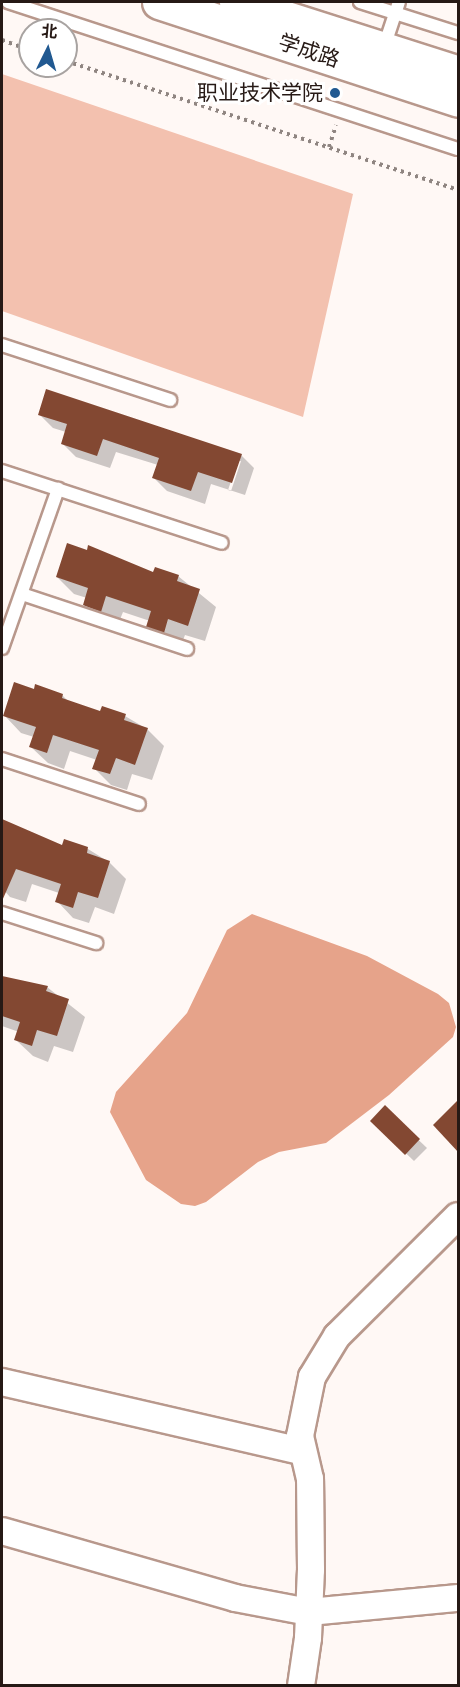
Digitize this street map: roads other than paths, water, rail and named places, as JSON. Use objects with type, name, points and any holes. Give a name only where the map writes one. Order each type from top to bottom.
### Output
[{"type":"main road","name":"学成路","points":[[159,2],[459,100]]},
{"type":"main road","name":"学成路","points":[[236,2],[459,73]]},
{"type":"street","points":[[301,1686],[309,1612],[310,1479],[302,1451],[303,1413],[324,1353],[459,1216]]},
{"type":"street","points":[[2,1382],[302,1451]]},
{"type":"street","points":[[2,1531],[235,1598],[309,1612],[459,1598]]},
{"type":"lane","points":[[8,2],[459,149]]},
{"type":"lane","points":[[360,2],[397,7],[459,33]]},
{"type":"lane","points":[[383,49],[397,7]]},
{"type":"lane","points":[[2,345],[170,399]]},
{"type":"lane","points":[[2,471],[222,543]]},
{"type":"lane","points":[[2,648],[58,489]]},
{"type":"lane","points":[[22,594],[187,649]]},
{"type":"lane","points":[[2,759],[140,804]]},
{"type":"lane","points":[[2,913],[96,943]]},
{"type":"place","name":"职业技术学院","points":[[335,93]]}]
